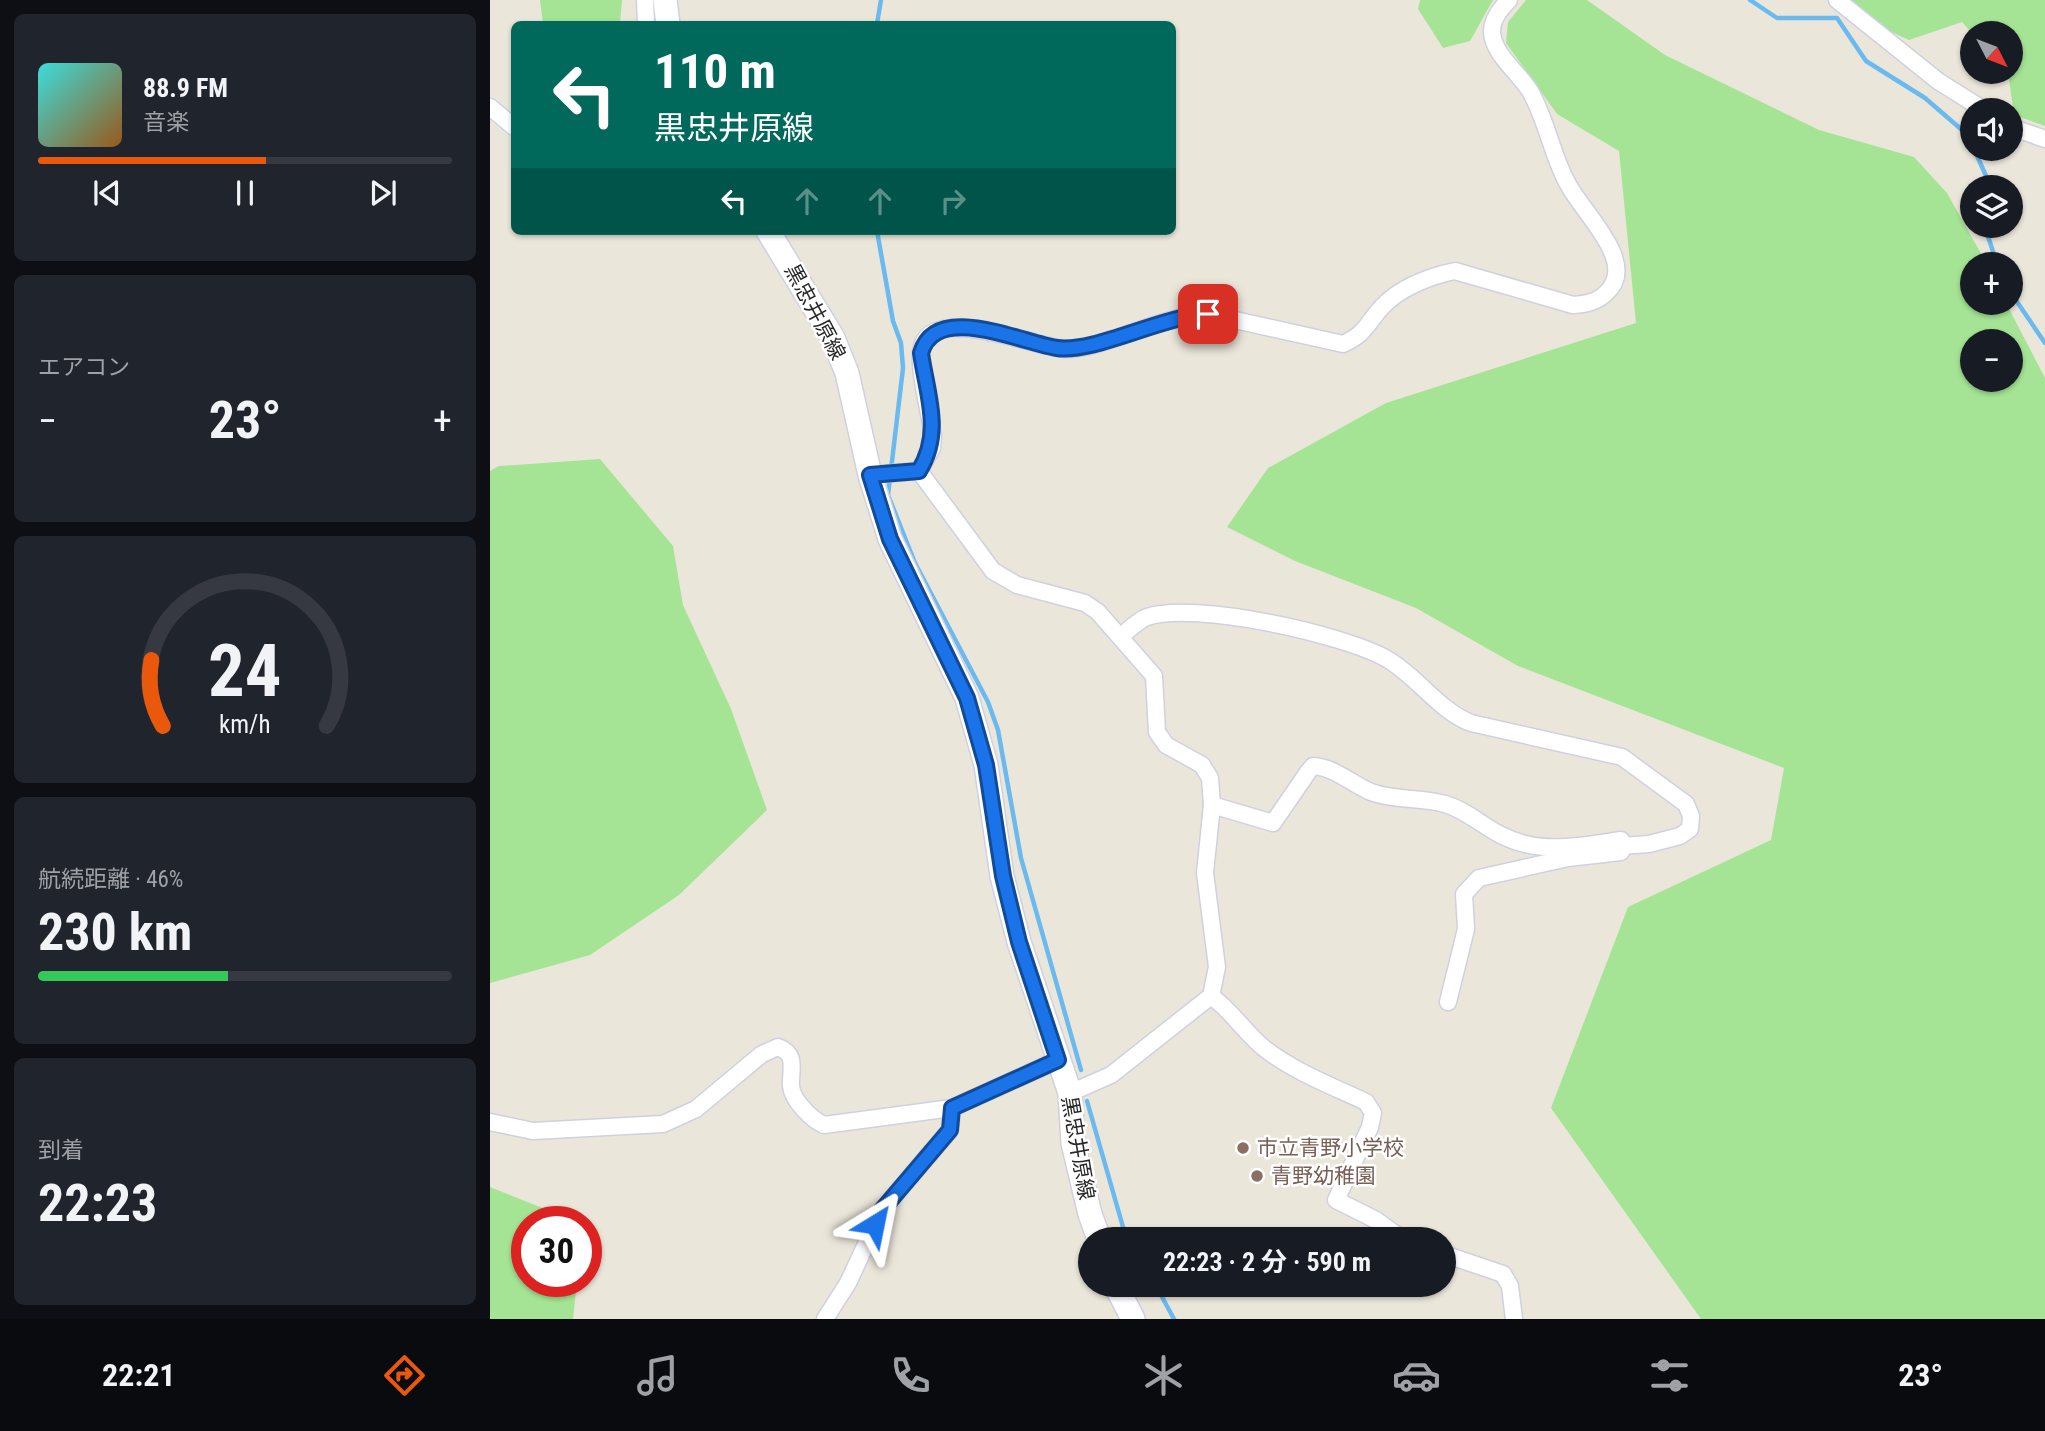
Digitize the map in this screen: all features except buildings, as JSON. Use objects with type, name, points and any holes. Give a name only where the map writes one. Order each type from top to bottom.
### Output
[{"type":"main road","points":[[666,0],[668,21]]},
{"type":"main road","name":"黒忠井原線","points":[[770,235],[833,338],[883,474],[890,539],[967,698],[986,765],[1003,876],[1019,942],[1070,1093],[1073,1143],[1095,1227]]},
{"type":"main road","points":[[1122,1297],[1133,1319]]},
{"type":"street","points":[[645,0],[646,21]]},
{"type":"street","points":[[919,471],[932,448],[933,437],[921,353],[928,339],[943,330],[969,327],[1069,349],[1185,315],[1208,314],[1343,344],[1362,336],[1393,296],[1439,274],[1455,271],[1573,305],[1587,304],[1603,296],[1613,286],[1619,271],[1614,252],[1567,184],[1531,93],[1495,45],[1492,31],[1495,20],[1509,0]]},
{"type":"street","points":[[1837,0],[1938,81],[1965,98]]},
{"type":"street","points":[[490,107],[511,124]]},
{"type":"street","points":[[2023,131],[2045,139]]},
{"type":"street","points":[[883,474],[919,471]]},
{"type":"street","points":[[919,471],[993,571],[1017,585],[1085,603],[1098,612],[1121,636],[1154,676],[1157,732],[1166,745],[1202,765],[1210,778],[1212,805],[1205,873],[1217,967],[1211,996],[1111,1075],[1070,1093]]},
{"type":"street","points":[[1121,636],[1148,617],[1168,615],[1204,615],[1301,627],[1385,658],[1464,720],[1622,757],[1670,789],[1686,804],[1691,816],[1690,829],[1680,836],[1621,846]]},
{"type":"street","points":[[1212,805],[1273,823],[1313,766],[1322,767],[1372,792],[1443,803],[1466,812],[1516,842],[1535,847],[1573,847],[1621,840],[1621,852],[1568,858],[1479,878],[1470,885],[1464,894],[1466,929],[1448,1002]]},
{"type":"street","points":[[1211,996],[1228,1009],[1264,1048],[1294,1068],[1366,1102],[1373,1113],[1370,1127],[1336,1200],[1386,1227]]},
{"type":"street","points":[[490,1122],[534,1131],[663,1124],[696,1109],[762,1054],[778,1048],[786,1050],[793,1060],[791,1090],[814,1121],[824,1125],[952,1108],[1058,1060]]},
{"type":"street","points":[[825,1319],[848,1283],[882,1210],[950,1130],[952,1108]]},
{"type":"street","points":[[1456,1258],[1503,1273],[1510,1286],[1514,1319]]},
{"type":"green space","points":[[540,0],[622,0],[620,21],[543,21]]},
{"type":"green space","points":[[1420,0],[1493,0],[1470,41],[1443,48],[1418,9]]},
{"type":"green space","points":[[1526,0],[1587,0],[1665,55],[1819,130],[1914,157],[1947,193],[1960,216],[1960,238],[1972,238],[1980,252],[1960,252],[1960,315],[2012,315],[2020,329],[1960,329],[1960,392],[2023,392],[2023,336],[2045,378],[2045,1319],[1701,1319],[1551,1108],[1628,907],[1771,840],[1784,768],[1518,666],[1416,608],[1295,561],[1227,527],[1268,468],[1386,403],[1636,323],[1619,151],[1557,114],[1506,43],[1508,22]]},
{"type":"green space","points":[[1850,0],[2045,0],[2045,126],[2023,118],[2023,98],[2012,98],[2010,84],[2023,84],[2023,21],[1960,21],[1909,40],[1885,29]]},
{"type":"green space","points":[[600,459],[673,546],[683,605],[731,709],[767,810],[679,895],[590,955],[490,983],[490,471],[499,466]]},
{"type":"green space","points":[[490,1187],[538,1206],[511,1206],[511,1297],[575,1297],[573,1319],[490,1319]]},
{"type":"waterway","points":[[878,21],[881,0]]},
{"type":"waterway","points":[[1750,0],[1777,18],[1837,18],[1866,61],[1925,98],[1960,128]]},
{"type":"waterway","points":[[1979,161],[1986,175]]},
{"type":"waterway","points":[[878,235],[893,321],[901,343],[903,368],[888,495],[915,563],[988,702],[998,730],[1021,858],[1081,1070]]},
{"type":"waterway","points":[[1989,238],[1993,252]]},
{"type":"waterway","points":[[2023,311],[2045,343]]},
{"type":"waterway","points":[[1087,1101],[1123,1227]]},
{"type":"waterway","points":[[1162,1297],[1174,1319]]},
{"type":"place","name":"市立青野小学校","points":[[1243,1148]]},
{"type":"place","name":"青野幼稚園","points":[[1257,1176]]},
{"type":"route","points":[[875,1224],[882,1210],[950,1130],[952,1108],[1058,1060],[1019,942],[1003,876],[986,765],[967,698],[940,637],[890,539],[870,475],[919,471],[928,457],[933,437],[921,353],[923,344],[935,333],[955,327],[969,327],[1069,349],[1185,315],[1208,314]]}]
